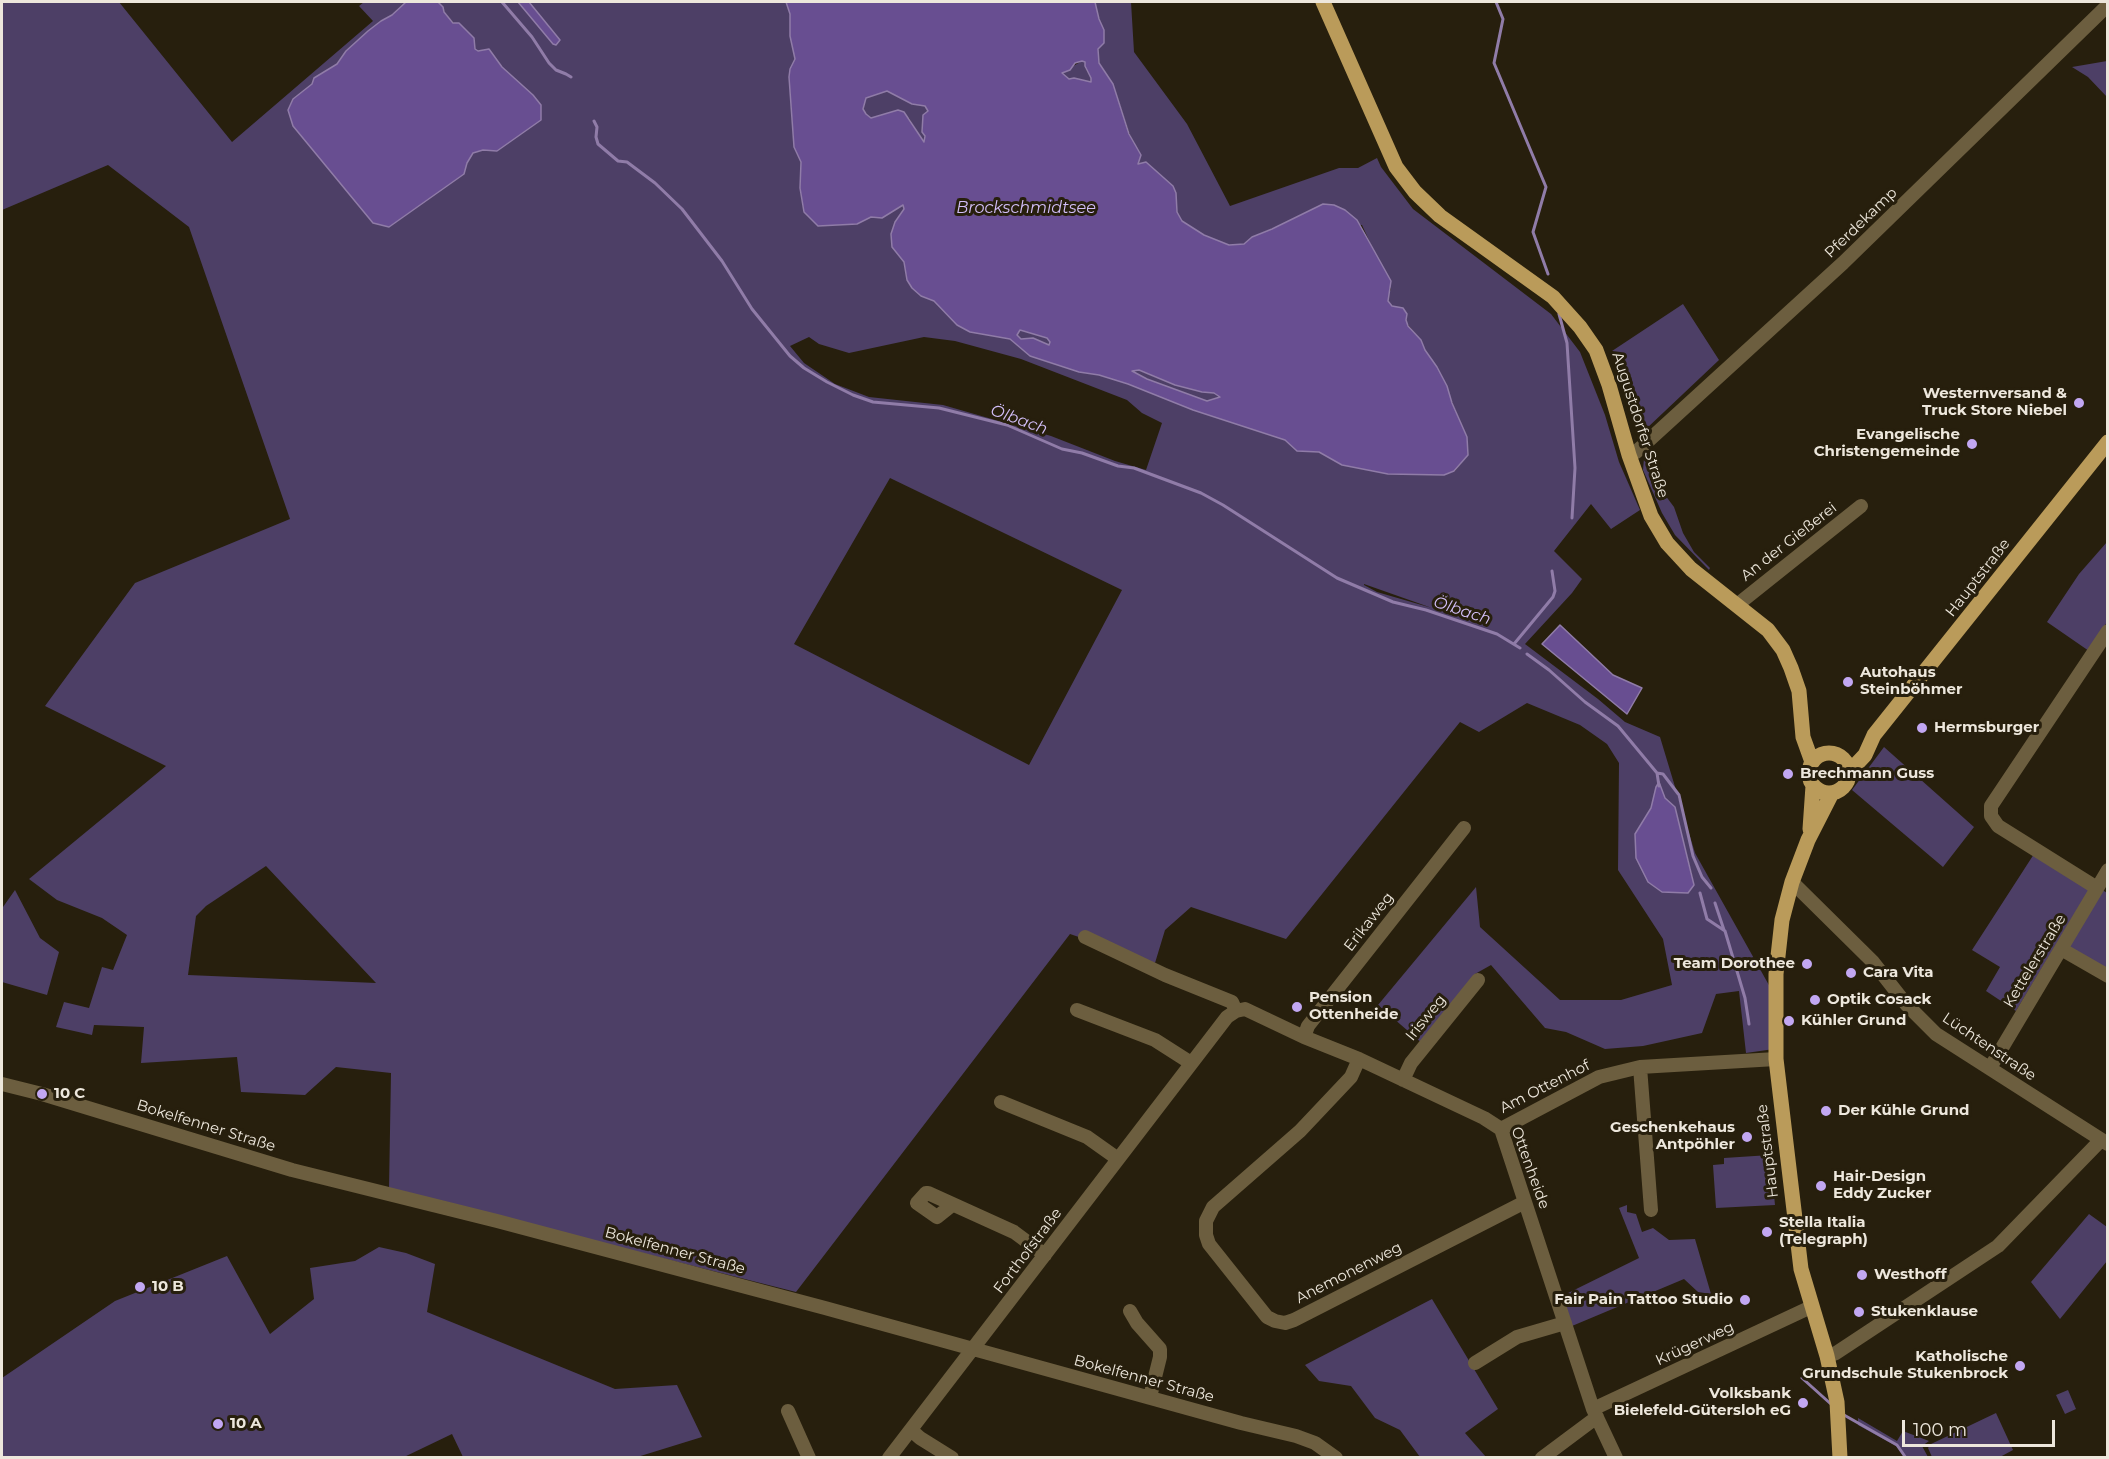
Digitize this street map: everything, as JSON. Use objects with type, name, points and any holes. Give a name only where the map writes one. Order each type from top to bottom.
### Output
[{"type":"main road","name":"Augustdorfer Straße","points":[[1323,2],[1396,167],[1415,192],[1440,216],[1553,297],[1581,327],[1596,350],[1651,516],[1667,543],[1691,569],[1768,630],[1783,650],[1798,691],[1803,737],[1812,762]]},
{"type":"main road","name":"Hauptstraße","points":[[1849,772],[1865,755],[1874,735],[2108,442]]},
{"type":"main road","points":[[1803,726],[1813,742],[1835,755],[1847,765],[1849,772],[1845,786],[1832,793],[1822,792],[1813,786],[1809,774],[1812,762],[1820,755],[1835,755]]},
{"type":"main road","name":"Hauptstraße","points":[[1835,755],[1854,749],[1874,735]]},
{"type":"main road","name":"Hauptstraße","points":[[1808,840],[1813,786]]},
{"type":"main road","name":"Hauptstraße","points":[[1832,793],[1808,840],[1792,882],[1782,920],[1776,974],[1776,1059],[1801,1269],[1827,1356],[1837,1409],[1840,1458]]},
{"type":"street","name":"Pferdekamp","points":[[1629,455],[1636,452],[1844,263],[2108,5]]},
{"type":"street","name":"An der Gießerei","points":[[1737,605],[1861,506]]},
{"type":"street","points":[[2097,888],[1998,826],[1991,816],[1991,806],[2108,631]]},
{"type":"street","name":"Erikaweg","points":[[1304,1037],[1308,1026],[1464,828]]},
{"type":"street","name":"Kettelerstraße","points":[[1990,1068],[2108,870]]},
{"type":"street","name":"Lüchtenstraße","points":[[1792,882],[1873,962],[1906,1004],[1936,1034],[2104,1142]]},
{"type":"street","name":"Ottenheide","points":[[1085,937],[1165,975],[1232,1002],[1236,1011],[1245,1009],[1304,1037],[1359,1059],[1484,1118],[1500,1129],[1595,1413],[1616,1458]]},
{"type":"street","points":[[2061,949],[2108,976]]},
{"type":"street","name":"Irisweg","points":[[1403,1080],[1411,1063],[1478,980]]},
{"type":"street","points":[[1077,1010],[1155,1040],[1191,1063],[1227,1017],[1236,1011]]},
{"type":"street","name":"Anemonenweg","points":[[1359,1059],[1351,1077],[1299,1131],[1213,1207],[1206,1221],[1206,1235],[1209,1244],[1267,1317],[1285,1323],[1294,1320],[1525,1202]]},
{"type":"street","name":"Am Ottenhof","points":[[1500,1129],[1599,1077],[1640,1067],[1776,1059]]},
{"type":"street","name":"Forthofstraße","points":[[889,1458],[974,1350],[1191,1063]]},
{"type":"street","points":[[1640,1067],[1652,1210]]},
{"type":"street","name":"Bokelfenner Straße","points":[[2,1084],[292,1170],[497,1221],[1296,1436],[1315,1443],[1336,1458]]},
{"type":"street","points":[[1001,1102],[1087,1137],[1118,1159]]},
{"type":"street","points":[[1827,1356],[1836,1353],[1998,1246],[2104,1142]]},
{"type":"street","points":[[952,1205],[1014,1232],[1045,1255]]},
{"type":"street","name":"Krügerweg","points":[[1542,1458],[1595,1413],[1811,1307]]},
{"type":"street","points":[[1130,1311],[1137,1323],[1160,1349],[1150,1397]]},
{"type":"street","points":[[1475,1363],[1517,1337],[1565,1323]]},
{"type":"street","points":[[788,1411],[809,1458]]},
{"type":"street","points":[[911,1430],[952,1458]]},
{"type":"shaded area","points":[[2,2],[119,2],[232,142],[373,21],[359,6],[364,2],[406,2],[346,51],[337,64],[320,74],[313,84],[293,99],[389,227],[463,174],[473,153],[483,150],[497,151],[541,105],[502,67],[489,50],[477,51],[475,49],[474,38],[454,23],[438,2],[786,2],[790,14],[790,36],[796,59],[790,69],[789,77],[794,147],[801,162],[800,188],[804,212],[818,226],[857,224],[871,217],[882,217],[903,205],[904,209],[895,222],[892,247],[904,262],[907,280],[921,296],[934,301],[957,325],[1010,339],[1030,356],[1079,372],[1099,375],[1128,384],[1193,410],[1285,440],[1297,451],[1319,452],[1342,465],[1388,474],[1444,475],[1455,471],[1468,455],[1467,437],[1437,367],[1421,340],[1388,301],[1391,289],[1362,225],[1290,221],[1252,237],[1244,244],[1229,245],[1204,235],[1182,222],[1177,212],[1173,186],[1146,162],[1138,164],[1141,155],[1130,135],[1113,84],[1099,63],[1098,48],[1104,43],[1104,30],[1095,2],[1131,2],[1134,52],[1187,124],[1230,206],[1339,168],[1358,168],[1377,158],[1381,167],[1413,209],[1551,314],[1580,352],[1605,415],[1619,462],[1640,510],[1611,529],[1591,504],[1554,551],[1582,579],[1525,644],[1625,722],[1660,737],[1695,853],[1770,987],[1774,1049],[1746,1053],[1739,991],[1716,994],[1702,1033],[1643,1046],[1605,1049],[1566,1032],[1545,1028],[1491,965],[1475,974],[1423,1044],[1378,1005],[1476,887],[1480,927],[1560,1000],[1621,1000],[1672,985],[1663,939],[1618,870],[1619,763],[1607,744],[1580,725],[1527,703],[1479,732],[1460,722],[1286,939],[1191,907],[1165,930],[1155,963],[1070,934],[796,1292],[389,1189],[391,1073],[336,1067],[305,1095],[241,1092],[237,1057],[141,1063],[144,1027],[94,1025],[92,1035],[56,1027],[64,1002],[89,1008],[102,967],[113,970],[127,935],[102,918],[57,900],[29,879],[166,766],[45,706],[135,583],[290,519],[189,227],[108,165],[2,210]],"holes":[[[809,337],[819,344],[849,353],[924,337],[955,341],[1021,359],[1127,400],[1142,413],[1162,423],[1146,470],[1115,461],[1051,436],[943,405],[869,397],[835,384],[804,363],[790,346]],[[890,478],[1122,590],[1029,765],[794,644]],[[1364,584],[1432,608],[1377,592]],[[1665,798],[1675,808],[1694,885],[1688,893],[1662,892],[1648,882],[1636,858],[1636,834],[1651,808]],[[266,866],[376,983],[188,975],[196,916],[206,906]]]},
{"type":"shaded area","points":[[1082,61],[1086,62],[1085,67],[1091,82],[1069,79],[1061,73]]},
{"type":"shaded area","points":[[2107,61],[2107,97],[2088,77],[2072,67]]},
{"type":"shaded area","points":[[887,91],[912,104],[925,106],[928,111],[923,116],[924,143],[909,118],[883,115],[871,118],[866,114],[863,109],[866,98]]},
{"type":"shaded area","points":[[1683,304],[1719,360],[1646,429],[1636,429],[1626,390],[1612,351]]},
{"type":"shaded area","points":[[1020,330],[1047,338],[1050,342],[1048,345],[1033,338],[1021,339],[1017,335]]},
{"type":"shaded area","points":[[1138,370],[1175,385],[1214,393],[1221,397],[1207,401],[1131,371]]},
{"type":"shaded area","points":[[1644,458],[1653,479],[1674,507],[1683,533],[1694,552],[1710,568],[1709,570],[1675,535],[1662,513],[1643,470]]},
{"type":"shaded area","points":[[2107,542],[2107,622],[2089,651],[2047,622],[2079,574]]},
{"type":"shaded area","points":[[1884,747],[1974,827],[1943,867],[1852,790]]},
{"type":"shaded area","points":[[2034,854],[2089,890],[2016,1011],[1986,991],[2000,967],[1972,950]]},
{"type":"shaded area","points":[[2101,889],[2107,893],[2107,970],[2067,947]]},
{"type":"shaded area","points":[[15,890],[40,938],[59,952],[47,995],[2,982],[2,905],[3,907]]},
{"type":"shaded area","points":[[1770,1155],[1775,1205],[1716,1208],[1713,1165],[1724,1164],[1724,1158]]},
{"type":"shaded area","points":[[1627,1205],[1627,1212],[1636,1214],[1642,1232],[1653,1228],[1669,1240],[1695,1239],[1711,1294],[1698,1292],[1684,1279],[1572,1326],[1562,1296],[1639,1258],[1619,1208]]},
{"type":"shaded area","points":[[2089,1214],[2107,1227],[2107,1261],[2060,1319],[2031,1282]]},
{"type":"shaded area","points":[[379,1247],[406,1253],[435,1264],[427,1312],[615,1389],[677,1385],[702,1437],[634,1458],[463,1457],[452,1434],[402,1458],[2,1457],[2,1378],[115,1301],[227,1256],[270,1334],[314,1299],[310,1268],[355,1261]]},
{"type":"shaded area","points":[[1432,1299],[1498,1409],[1465,1433],[1486,1457],[1420,1457],[1400,1430],[1375,1418],[1351,1386],[1319,1381],[1305,1365]]},
{"type":"shaded area","points":[[2068,1390],[2076,1409],[2065,1414],[2056,1395]]},
{"type":"shaded area","points":[[1996,1413],[2013,1450],[2000,1457],[1932,1457],[1928,1448],[1931,1444]]},
{"type":"shaded area","points":[[1858,1418],[1897,1441],[1903,1431],[1929,1441],[1922,1446],[1928,1457],[1905,1457],[1896,1446],[1858,1425]]},
{"type":"water","points":[[406,2],[438,2],[453,23],[459,23],[474,38],[475,49],[478,51],[489,49],[502,67],[533,95],[541,105],[541,120],[497,151],[483,150],[473,153],[464,174],[389,227],[373,223],[293,126],[288,110],[293,99],[312,84],[314,78],[337,64],[346,51],[368,31],[392,15]]},
{"type":"water","points":[[518,2],[529,2],[560,40],[556,45],[553,44]]},
{"type":"water","name":"Brockschmidtsee","points":[[786,2],[1095,2],[1104,30],[1104,43],[1098,49],[1099,63],[1113,84],[1129,134],[1141,155],[1138,164],[1146,162],[1173,186],[1176,193],[1177,212],[1182,221],[1204,235],[1229,245],[1244,244],[1252,237],[1323,204],[1334,205],[1345,210],[1357,220],[1391,281],[1388,301],[1392,306],[1403,308],[1407,314],[1408,326],[1421,340],[1447,386],[1467,437],[1468,455],[1454,471],[1444,475],[1388,474],[1342,465],[1319,452],[1297,451],[1285,440],[1193,410],[1128,384],[1099,375],[1079,372],[1030,356],[1010,339],[970,332],[957,325],[934,301],[921,296],[912,288],[907,280],[904,262],[892,247],[891,234],[895,222],[904,209],[903,205],[882,218],[871,217],[857,224],[818,226],[804,212],[800,188],[801,162],[794,147],[789,77],[795,59],[790,36],[790,14]],"holes":[[[1085,62],[1091,82],[1069,79],[1062,73],[1070,70],[1075,63]],[[887,91],[912,104],[925,106],[928,111],[923,115],[924,142],[904,112],[898,110],[871,118],[863,109],[866,98]],[[1020,330],[1047,338],[1050,342],[1049,345],[1033,338],[1021,339],[1017,335]],[[1139,370],[1175,385],[1214,393],[1220,397],[1207,401],[1147,379],[1132,371]]]},
{"type":"water","points":[[1560,625],[1613,675],[1642,688],[1627,714],[1542,644]]},
{"type":"water","points":[[1659,782],[1665,798],[1675,807],[1694,885],[1688,893],[1662,892],[1648,882],[1636,858],[1635,834],[1651,808]]},
{"type":"waterway","name":"Ölbach","points":[[502,2],[532,37],[549,63],[556,70],[571,77]]},
{"type":"waterway","points":[[1496,2],[1503,19],[1494,63],[1546,187],[1533,232],[1548,274]]},
{"type":"waterway","name":"Ölbach","points":[[594,121],[597,127],[598,144],[618,161],[627,162],[655,183],[682,209],[722,261],[752,309],[790,356],[827,382],[873,402],[939,408],[1007,425],[1062,449],[1082,453],[1118,466],[1134,468],[1201,493],[1337,578],[1393,602],[1426,610],[1497,634],[1520,648]]},
{"type":"waterway","points":[[1559,314],[1567,343],[1575,468],[1572,518]]},
{"type":"waterway","points":[[1514,644],[1553,597],[1555,591],[1552,571]]},
{"type":"waterway","name":"Ölbach","points":[[1527,654],[1618,726],[1657,773],[1659,786]]},
{"type":"waterway","name":"Ölbach","points":[[1657,773],[1663,774],[1679,795],[1693,856],[1702,877],[1711,888]]},
{"type":"waterway","name":"Ölbach","points":[[1700,893],[1707,919],[1725,931],[1745,998],[1749,1024]]},
{"type":"waterway","name":"Ölbach","points":[[1715,903],[1724,930]]},
{"type":"waterway","name":"Ölbach","points":[[1802,1378],[1832,1405]]},
{"type":"waterway","name":"Ölbach","points":[[1844,1415],[1897,1445],[1906,1458]]},
{"type":"place","name":"Westernversand & Truck Store Niebel","points":[[2079,403]]},
{"type":"place","name":"Evangelische Christengemeinde","points":[[1972,444]]},
{"type":"place","name":"Autohaus Steinböhmer","points":[[1848,682]]},
{"type":"place","name":"Hermsburger","points":[[1922,728]]},
{"type":"place","name":"Brechmann Guss","points":[[1788,774]]},
{"type":"place","name":"Team Dorothee","points":[[1807,964]]},
{"type":"place","name":"Cara Vita","points":[[1851,973]]},
{"type":"place","name":"Optik Cosack","points":[[1815,1000]]},
{"type":"place","name":"Pension Ottenheide","points":[[1297,1007]]},
{"type":"place","name":"Kühler Grund","points":[[1789,1021]]},
{"type":"place","name":"10 C","points":[[42,1094]]},
{"type":"place","name":"Der Kühle Grund","points":[[1826,1111]]},
{"type":"place","name":"Geschenkehaus Antpöhler","points":[[1747,1137]]},
{"type":"place","name":"Hair-Design Eddy Zucker","points":[[1821,1186]]},
{"type":"place","name":"Stella Italia (Telegraph)","points":[[1767,1232]]},
{"type":"place","name":"Westhoff","points":[[1862,1275]]},
{"type":"place","name":"10 B","points":[[140,1287]]},
{"type":"place","name":"Fair Pain Tattoo Studio","points":[[1745,1300]]},
{"type":"place","name":"Stukenklause","points":[[1859,1312]]},
{"type":"place","name":"Katholische Grundschule Stukenbrock","points":[[2020,1366]]},
{"type":"place","name":"Volksbank Bielefeld-Gütersloh eG","points":[[1803,1403]]},
{"type":"place","name":"10 A","points":[[218,1424]]}]
